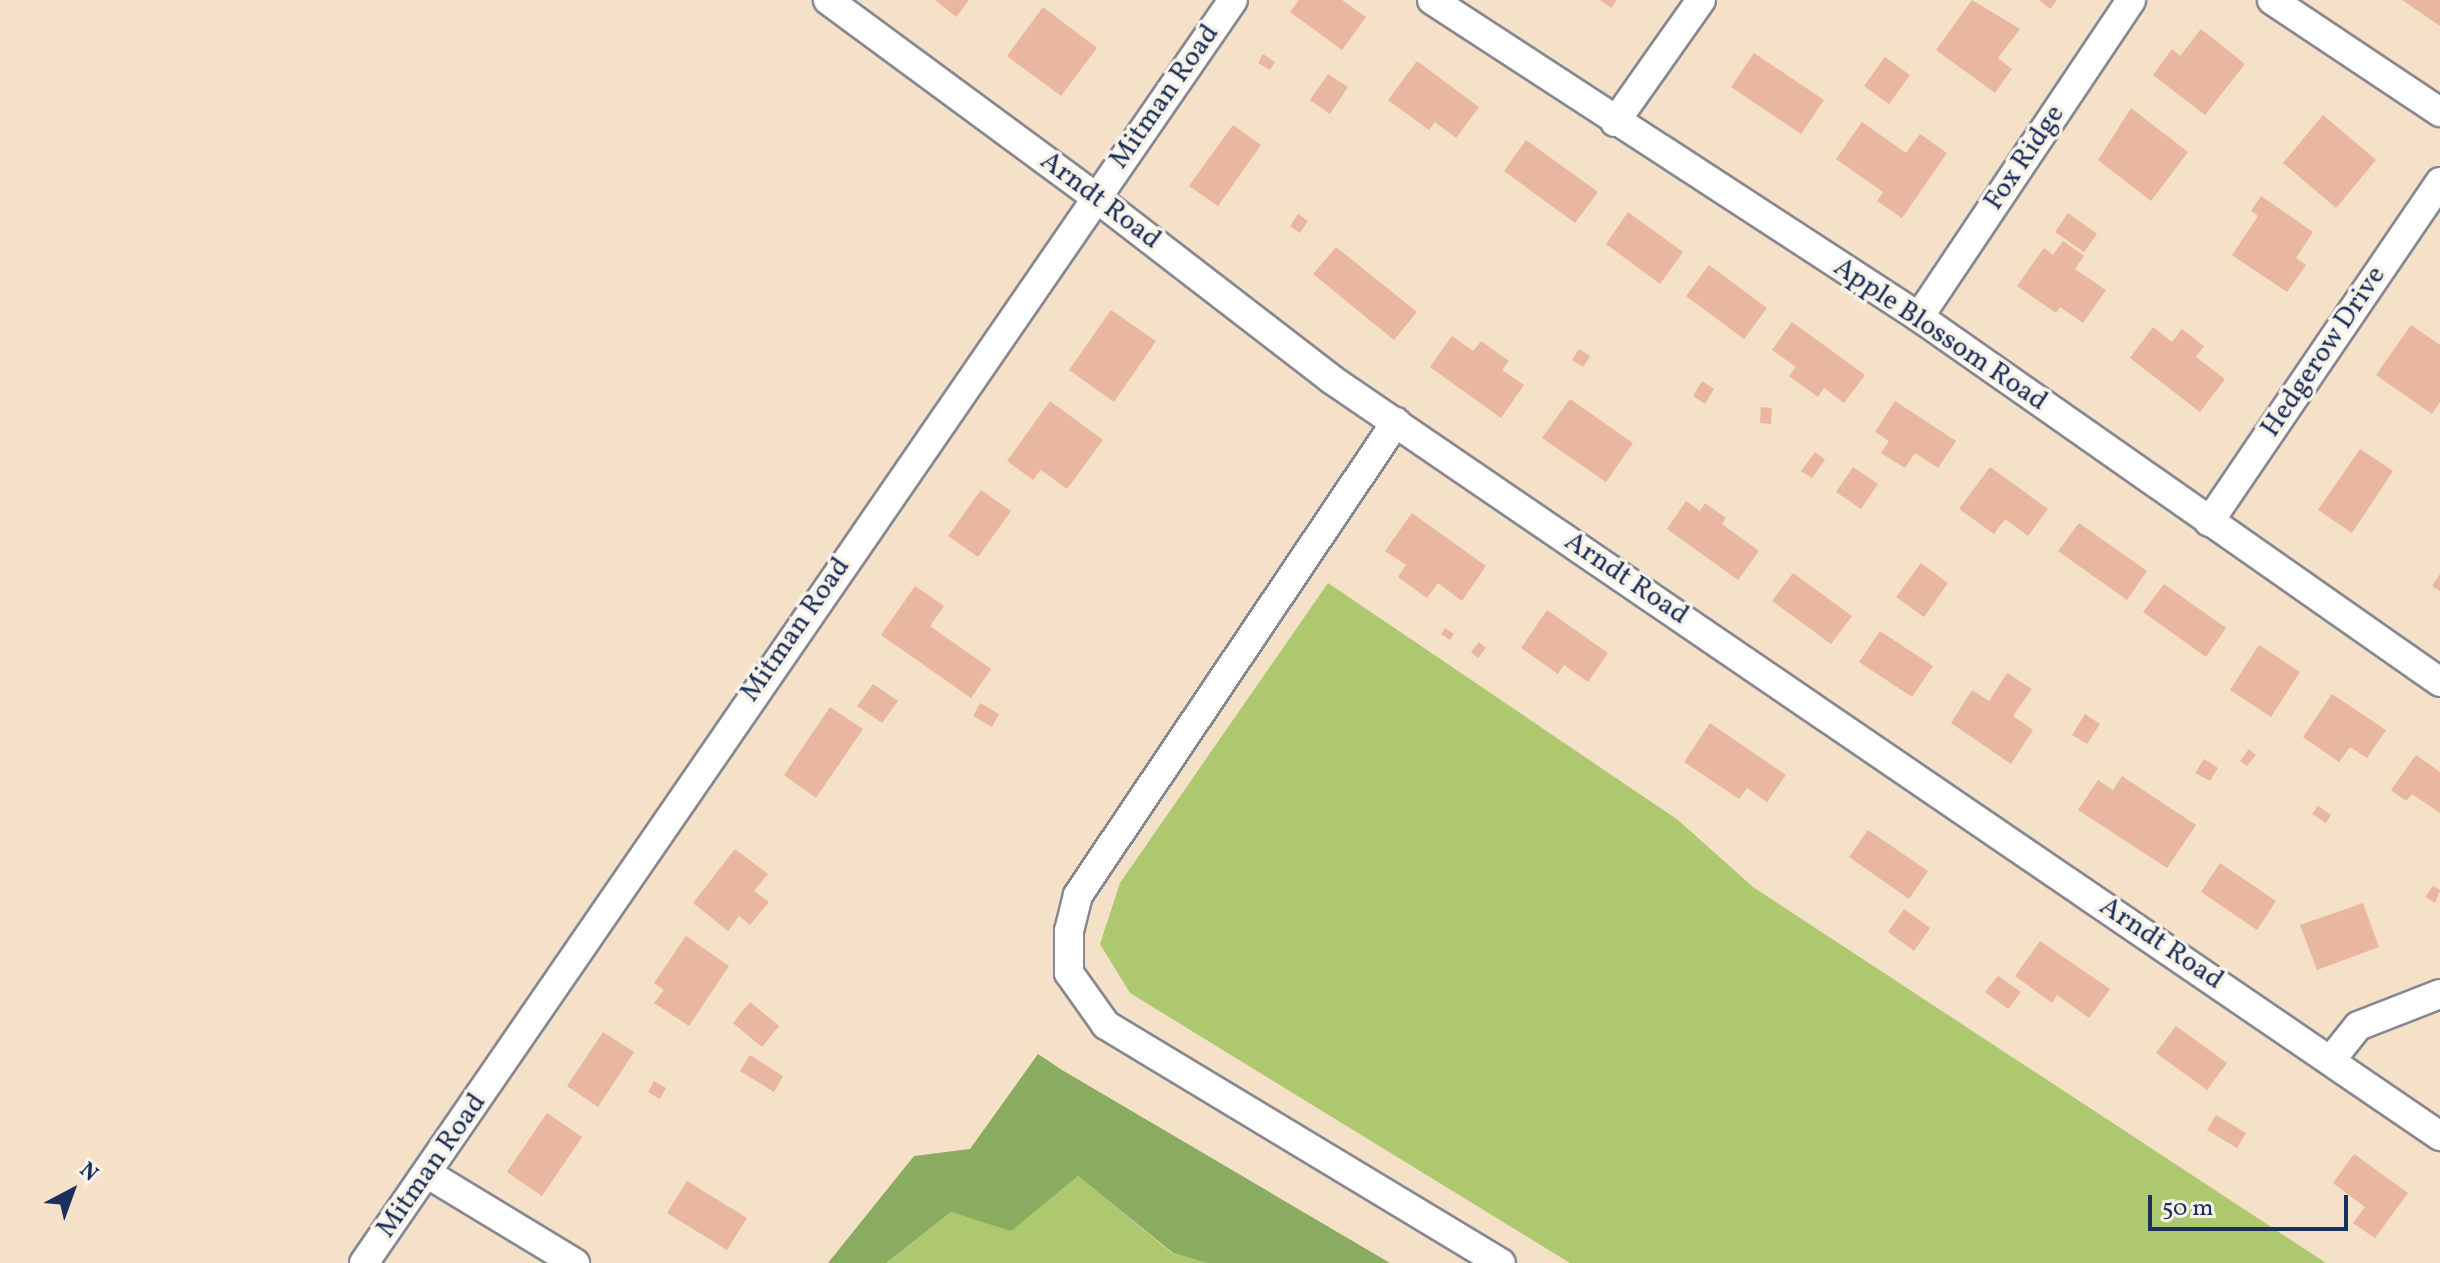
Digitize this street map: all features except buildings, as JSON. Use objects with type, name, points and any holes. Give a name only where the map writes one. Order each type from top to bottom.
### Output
[{"type":"street","name":"Arndt Road","points":[[828,0],[1095,197],[1331,379],[2440,1136]]},
{"type":"street","name":"Mitman Road","points":[[364,1263],[1233,0]]},
{"type":"street","name":"Apple Blossom Road","points":[[1432,0],[1615,122],[1919,317],[2440,682]]},
{"type":"street","points":[[1615,122],[1701,0]]},
{"type":"street","name":"Fox Ridge","points":[[1919,317],[2131,0]]},
{"type":"street","points":[[2272,0],[2440,112]]},
{"type":"street","name":"Hedgerow Drive","points":[[2209,522],[2440,182]]},
{"type":"street","points":[[1396,422],[1078,895],[1069,931],[1069,973],[1106,1025],[1501,1263]]},
{"type":"street","points":[[2331,1060],[2358,1026],[2440,994]]},
{"type":"street","points":[[428,1174],[575,1263]]},
{"type":"green space","points":[[1328,583],[1678,820],[1753,887],[2326,1263],[1570,1263],[1130,993],[1100,944],[1120,883]]},
{"type":"green space","points":[[1038,1054],[1390,1263],[1207,1263],[1173,1253],[1078,1176],[1011,1231],[951,1212],[886,1263],[828,1263],[914,1156],[970,1149]]},
{"type":"green space","points":[[1078,1176],[1172,1253],[1207,1263],[886,1263],[951,1212],[1011,1230]]}]
